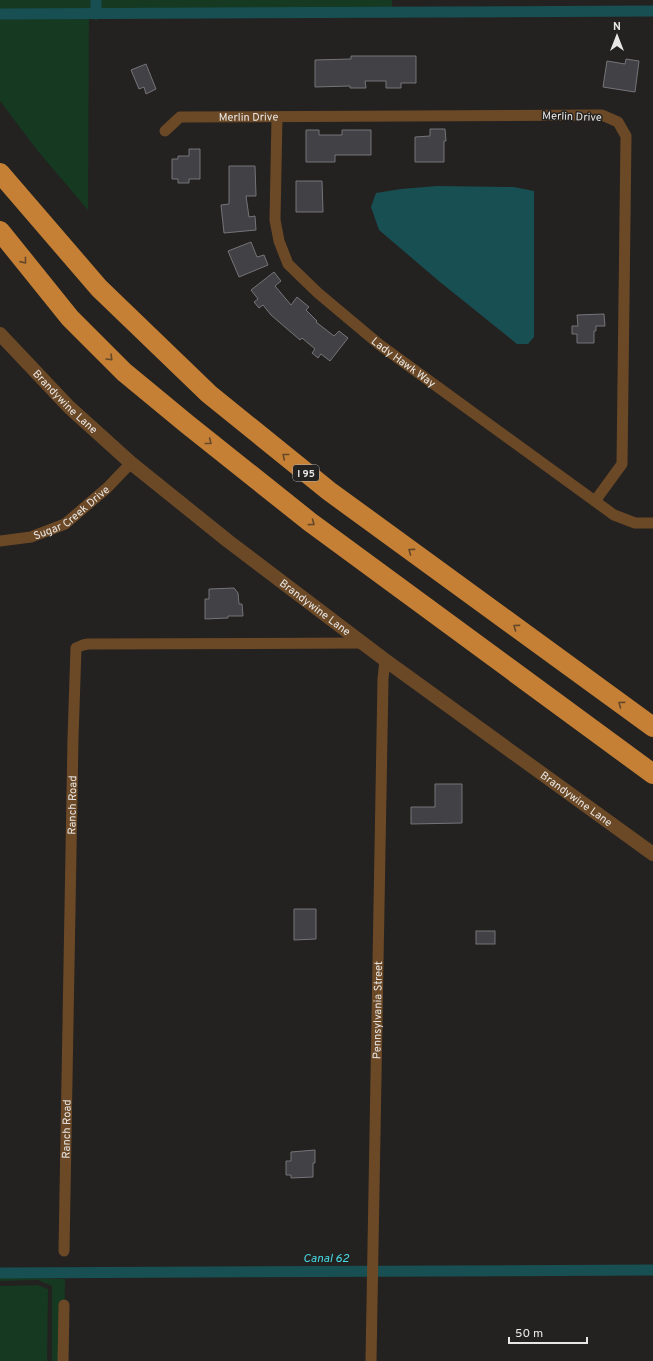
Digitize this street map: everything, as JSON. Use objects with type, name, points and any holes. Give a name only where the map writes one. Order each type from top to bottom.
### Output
[{"type":"highway","name":"I 95","points":[[0,173],[98,288],[208,394],[329,491],[653,727]]},
{"type":"highway","points":[[0,231],[70,318],[124,372],[310,522],[653,774]]},
{"type":"street","name":"Merlin Drive","points":[[165,131],[180,117],[602,115],[618,122],[626,136],[622,464],[595,501]]},
{"type":"street","name":"Lady Hawk Way","points":[[277,116],[275,220],[279,241],[288,264],[318,293],[380,345],[614,515],[635,523],[653,523]]},
{"type":"street","name":"Brandywine Lane","points":[[0,334],[69,407],[131,463],[228,541],[385,660],[653,854]]},
{"type":"street","name":"Sugar Creek Drive","points":[[0,541],[31,537],[65,524],[107,488],[131,463]]},
{"type":"street","name":"Ranch Road","points":[[64,1251],[76,648],[88,644],[364,643]]},
{"type":"street","name":"Pennsylvania Street","points":[[371,1361],[371,1287],[383,687],[385,660]]},
{"type":"street","points":[[63,1361],[64,1305]]},
{"type":"green space","points":[[0,0],[392,0],[392,11],[89,10],[88,210],[37,150],[0,101]]},
{"type":"green space","points":[[0,1278],[65,1279],[64,1361],[52,1361],[52,1286],[38,1280],[0,1281]]},
{"type":"green space","points":[[38,1285],[48,1289],[47,1361],[0,1361],[0,1286]]},
{"type":"water","points":[[437,186],[514,187],[534,191],[534,337],[528,344],[517,344],[440,282],[379,230],[371,207],[376,193]]},
{"type":"building","points":[[351,56],[416,56],[416,83],[401,83],[401,88],[386,88],[386,81],[365,81],[366,88],[350,88],[350,86],[315,87],[315,60],[351,59]]},
{"type":"building","points":[[626,59],[639,61],[635,92],[603,87],[607,61],[625,64]]},
{"type":"building","points":[[146,64],[156,89],[146,94],[144,87],[139,89],[131,70]]},
{"type":"building","points":[[430,129],[445,129],[446,141],[444,141],[444,162],[415,162],[415,137],[430,136]]},
{"type":"building","points":[[306,130],[319,130],[319,135],[342,135],[342,130],[371,130],[371,155],[335,155],[335,162],[306,162]]},
{"type":"building","points":[[189,149],[200,149],[200,179],[189,179],[189,183],[178,183],[178,179],[172,179],[172,159],[178,159],[178,156],[189,156]]},
{"type":"building","points":[[229,166],[255,166],[256,196],[246,196],[249,217],[255,216],[256,230],[224,233],[221,205],[229,204]]},
{"type":"building","points":[[296,181],[322,181],[323,212],[296,212]]},
{"type":"building","points":[[251,242],[257,257],[264,255],[268,265],[239,277],[228,251]]},
{"type":"building","points":[[274,272],[281,281],[275,286],[291,305],[297,297],[309,307],[306,310],[317,321],[316,322],[334,336],[339,331],[348,338],[330,361],[321,354],[318,358],[312,353],[315,349],[302,338],[300,340],[271,315],[263,305],[259,308],[254,302],[258,299],[251,290]]},
{"type":"building","points":[[604,314],[605,326],[596,326],[596,331],[594,331],[594,343],[577,343],[577,334],[572,334],[572,326],[578,326],[577,315]]},
{"type":"building","points":[[234,588],[238,593],[239,604],[242,604],[243,616],[205,619],[205,599],[209,599],[209,589]]},
{"type":"building","points":[[435,784],[462,784],[462,823],[411,824],[411,807],[435,807]]},
{"type":"building","points":[[294,909],[316,909],[316,939],[294,940]]},
{"type":"building","points":[[476,931],[495,931],[495,944],[476,944]]},
{"type":"building","points":[[315,1150],[313,1177],[291,1178],[291,1175],[286,1175],[286,1161],[291,1161],[291,1152]]},
{"type":"waterway","points":[[96,0],[96,14]]},
{"type":"waterway","points":[[0,14],[653,11]]},
{"type":"waterway","name":"Canal 62","points":[[0,1273],[653,1270]]}]
